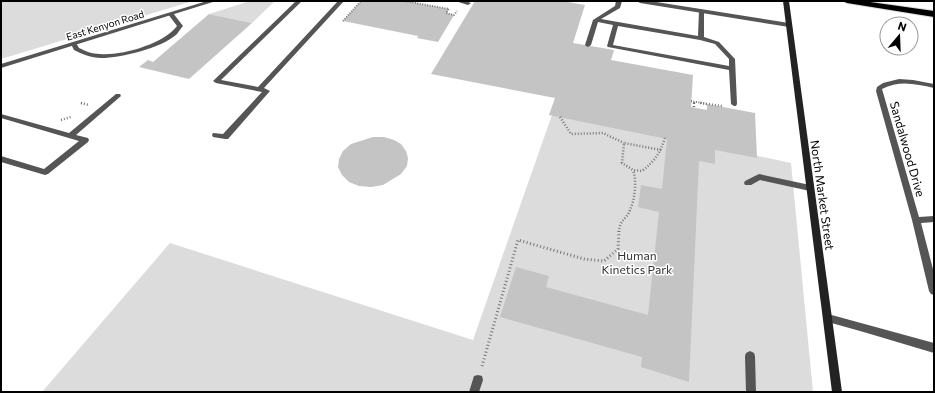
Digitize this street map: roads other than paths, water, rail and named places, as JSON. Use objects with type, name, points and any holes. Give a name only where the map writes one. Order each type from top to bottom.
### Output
[{"type":"highway","points":[[847,1],[934,14]]},
{"type":"main road","name":"North Market Street","points":[[786,1],[837,392]]},
{"type":"street","name":"East Kenyon Road","points":[[1,66],[213,1]]},
{"type":"street","points":[[216,135],[225,137],[267,91],[216,81],[299,1]]},
{"type":"street","points":[[259,90],[341,1]]},
{"type":"street","points":[[588,45],[596,20],[618,8],[619,1]]},
{"type":"street","points":[[640,1],[789,25]]},
{"type":"street","points":[[701,38],[702,11]]},
{"type":"street","points":[[74,44],[76,49],[83,52],[104,56],[143,47],[164,40],[177,32],[180,26],[171,14]]},
{"type":"street","points":[[596,20],[701,38],[716,43],[724,49],[732,59],[734,104]]},
{"type":"street","points":[[616,24],[610,46],[733,69]]},
{"type":"street","name":"Sandalwood Drive","points":[[934,86],[894,81],[879,88],[934,291]]},
{"type":"street","points":[[70,136],[118,96]]},
{"type":"street","points":[[1,116],[85,140],[45,172],[1,159]]},
{"type":"street","points":[[748,183],[759,177],[810,188]]},
{"type":"street","points":[[916,220],[934,219]]},
{"type":"street","points":[[828,318],[934,348]]},
{"type":"street","points":[[750,356],[751,392]]},
{"type":"street","points":[[474,392],[478,380]]},
{"type":"park label","name":"Human Kinetics Park","points":[[637,262]]}]
